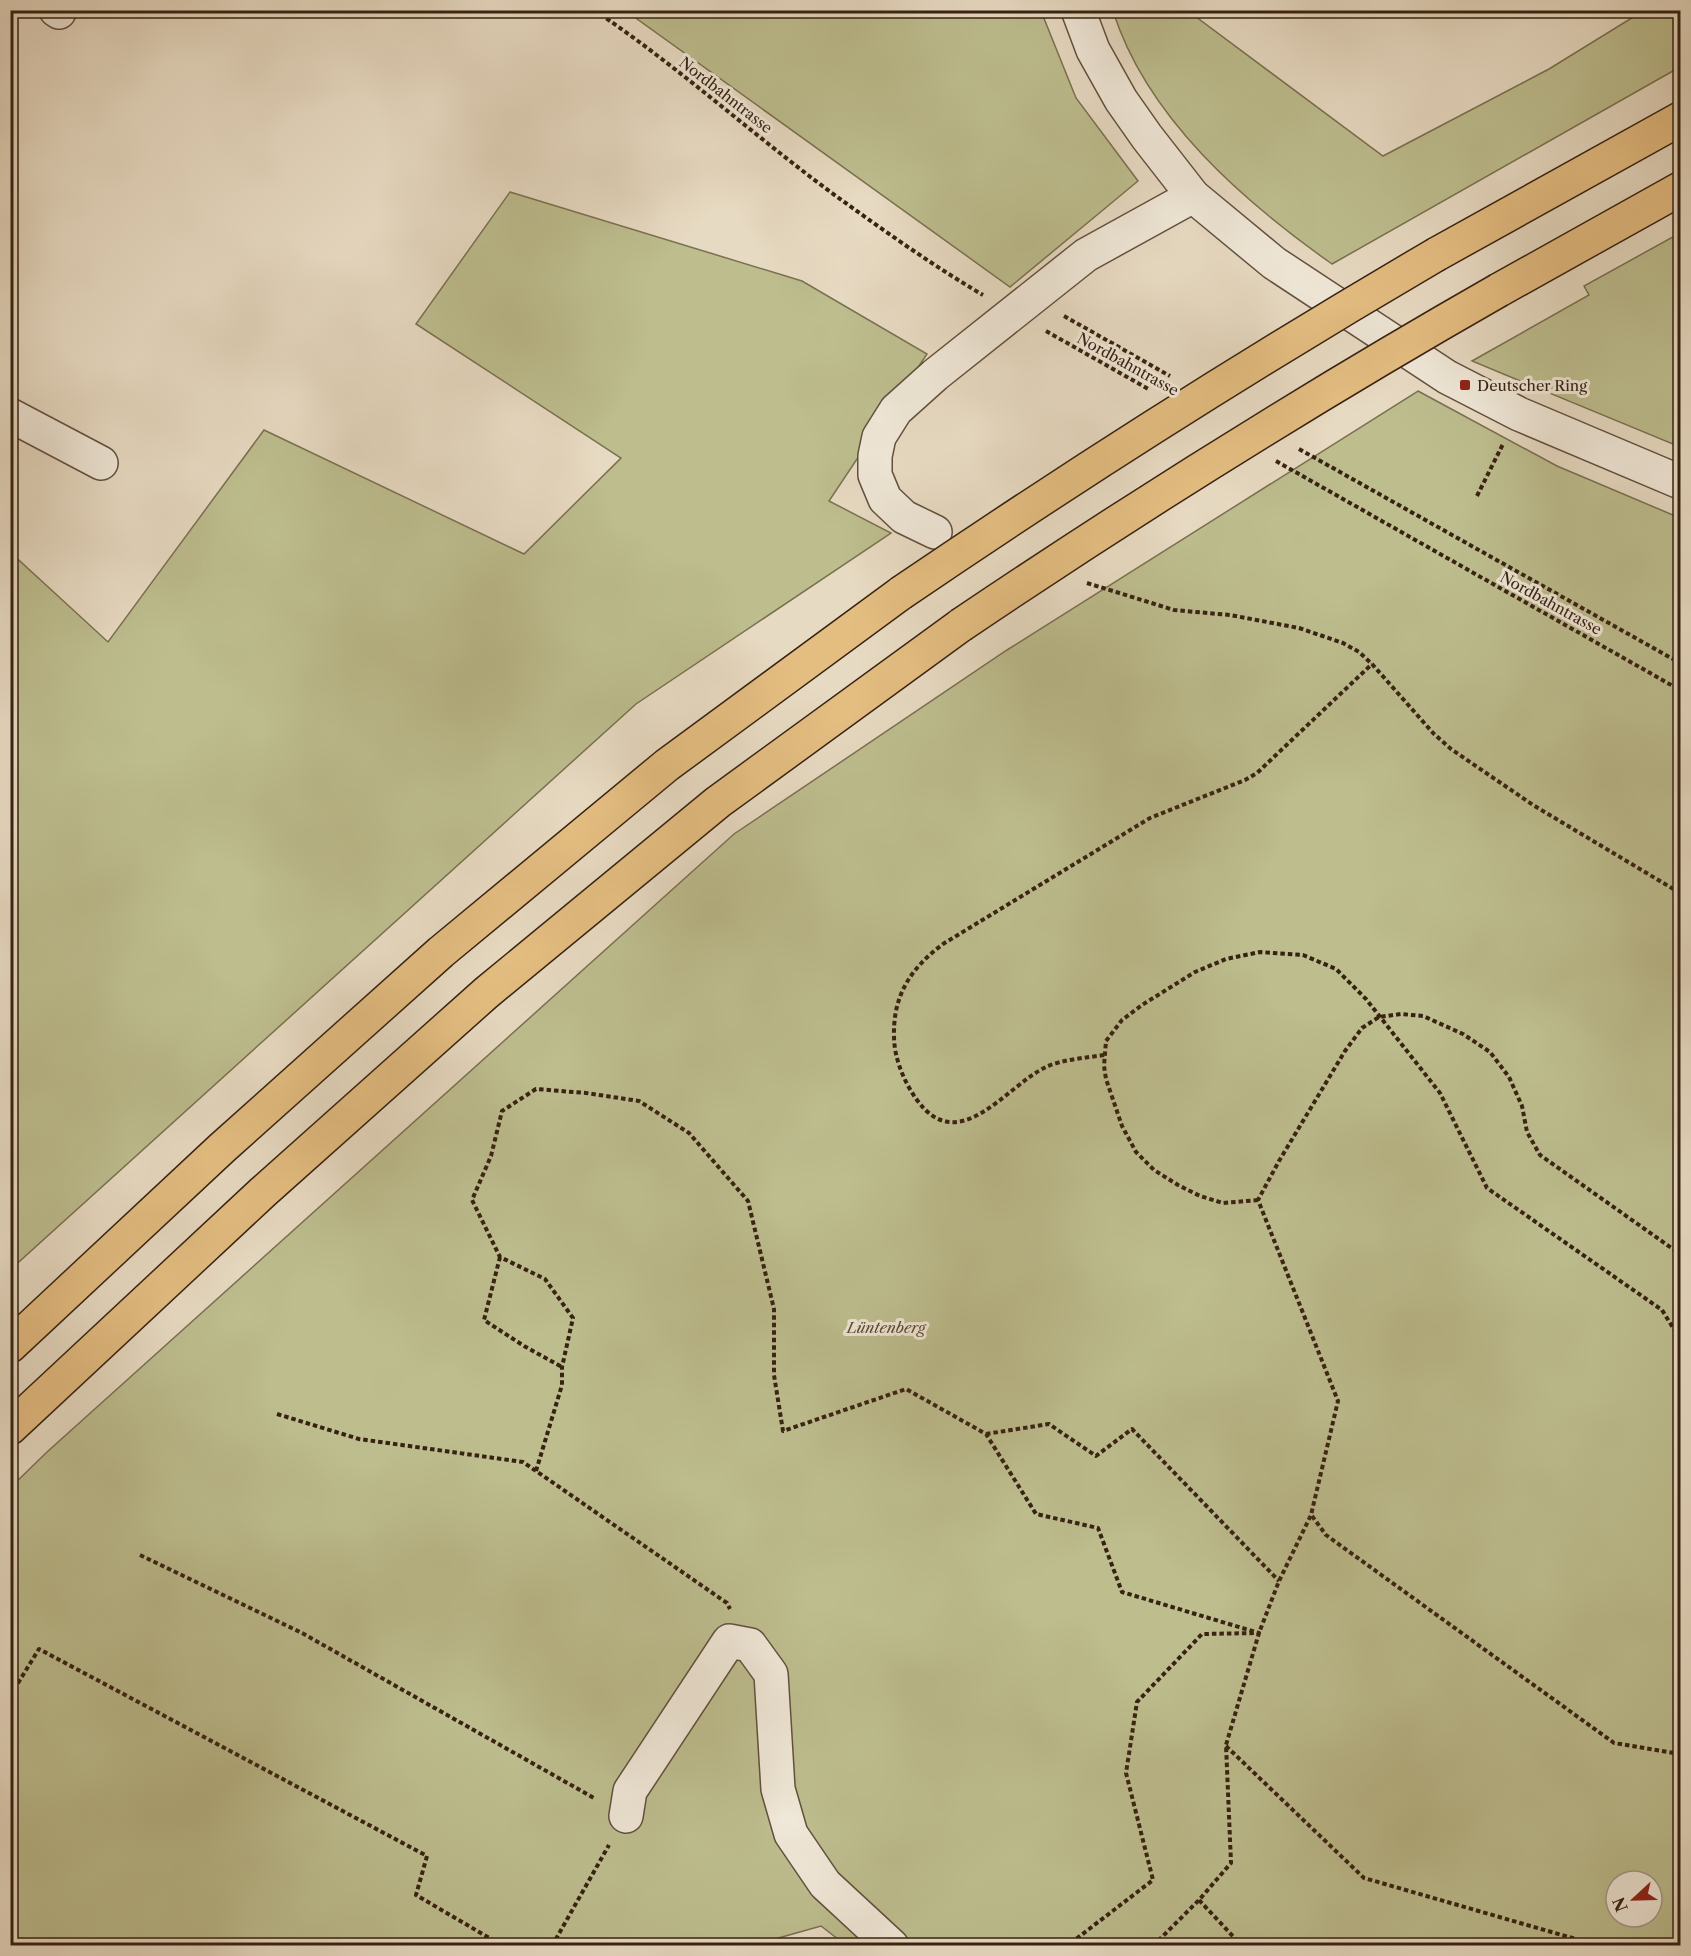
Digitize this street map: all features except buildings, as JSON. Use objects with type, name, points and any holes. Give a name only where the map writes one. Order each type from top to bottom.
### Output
[{"type":"highway","points":[[10,1346],[222,1148],[441,952],[667,765],[901,593],[1025,509],[1199,397],[1437,254],[1680,119]]},
{"type":"highway","points":[[10,1428],[263,1192],[486,993],[718,802],[961,626],[1173,485],[1369,365],[1680,189]]},
{"type":"street","points":[[1078,10],[1093,50],[1121,100],[1147,138],[1193,196],[1274,263],[1448,377],[1519,414],[1680,482]]},
{"type":"street","points":[[935,532],[904,517],[885,499],[875,475],[875,456],[879,437],[896,410],[935,375],[1086,255],[1193,196]]},
{"type":"street","points":[[10,415],[100,462]]},
{"type":"street","points":[[626,1816],[630,1791],[729,1641],[750,1645],[771,1674],[777,1789],[791,1834],[825,1884],[892,1946]]},
{"type":"path","name":"Nordbahntrasse","points":[[594,10],[669,65],[835,195],[951,276],[1021,305],[1158,395]]},
{"type":"path","points":[[1021,305],[1177,380]]},
{"type":"path","points":[[1477,496],[1519,414]]},
{"type":"path","points":[[1292,444],[1680,663]]},
{"type":"path","name":"Nordbahntrasse","points":[[1273,460],[1680,690]]},
{"type":"path","points":[[1083,582],[1174,610],[1230,615],[1299,628],[1343,643],[1359,652],[1372,664],[1434,734],[1451,749],[1533,805],[1680,893]]},
{"type":"path","points":[[1104,1055],[1048,1066],[978,1116],[964,1121],[950,1122],[936,1119],[915,1097],[898,1062],[894,1044],[897,1004],[913,972],[923,958],[1150,818],[1245,780],[1287,745],[1372,664]]},
{"type":"path","points":[[1258,1200],[1223,1203],[1200,1196],[1154,1170],[1136,1152],[1122,1126],[1106,1079],[1104,1055],[1106,1041],[1122,1020],[1195,972],[1226,959],[1260,952],[1303,955],[1336,969],[1366,999],[1440,1094],[1487,1188],[1662,1310],[1680,1340]]},
{"type":"path","points":[[1258,1200],[1345,1051],[1362,1028],[1379,1017],[1401,1014],[1423,1016],[1463,1034],[1490,1052],[1509,1077],[1522,1106],[1527,1132],[1540,1155],[1680,1254]]},
{"type":"path","points":[[536,1471],[562,1385],[562,1367],[573,1318],[545,1278],[500,1257],[472,1200],[491,1156],[502,1111],[536,1089],[586,1093],[639,1101],[688,1133],[748,1201],[774,1309],[774,1375],[783,1431],[906,1389],[986,1434],[1036,1514],[1098,1528],[1122,1592],[1259,1633]]},
{"type":"path","points":[[1153,1946],[1199,1900],[1231,1863],[1226,1745],[1259,1633],[1279,1581],[1311,1515],[1338,1401],[1258,1200]]},
{"type":"path","points":[[500,1257],[484,1320],[562,1367]]},
{"type":"path","points":[[277,1414],[359,1439],[523,1462],[727,1602],[737,1624],[729,1641]]},
{"type":"path","points":[[986,1434],[1049,1424],[1096,1456],[1132,1429],[1279,1581]]},
{"type":"path","points":[[1311,1515],[1326,1535],[1614,1743],[1680,1754]]},
{"type":"path","points":[[140,1555],[302,1633],[626,1816],[552,1946]]},
{"type":"path","points":[[1067,1946],[1152,1880],[1126,1773],[1137,1702],[1202,1634],[1259,1633]]},
{"type":"path","points":[[10,1696],[39,1649],[427,1856],[416,1895],[503,1946]]},
{"type":"path","points":[[1226,1745],[1364,1878],[1600,1946]]},
{"type":"path","points":[[1199,1900],[1242,1946]]},
{"type":"green space","points":[[626,11],[1041,11],[1076,98],[1138,181],[1010,287]]},
{"type":"green space","points":[[1113,11],[1188,11],[1383,156],[1549,69],[1643,11],[1680,11],[1680,67],[1332,264],[1265,213],[1202,154],[1149,87],[1129,50]]},
{"type":"green space","points":[[510,192],[802,281],[927,354],[829,501],[891,533],[636,704],[11,1269],[10,552],[108,642],[264,430],[524,554],[621,458],[416,324]]},
{"type":"green space","points":[[1680,233],[1680,447],[1472,361],[1589,295],[1584,286]]},
{"type":"green space","name":"Lüntenberg","points":[[1418,391],[1557,466],[1680,518],[1680,1945],[847,1946],[821,1926],[750,1946],[11,1946],[11,1487],[47,1452],[734,834],[1007,650]]},
{"type":"place","name":"Deutscher Ring","points":[[1465,385]]}]
